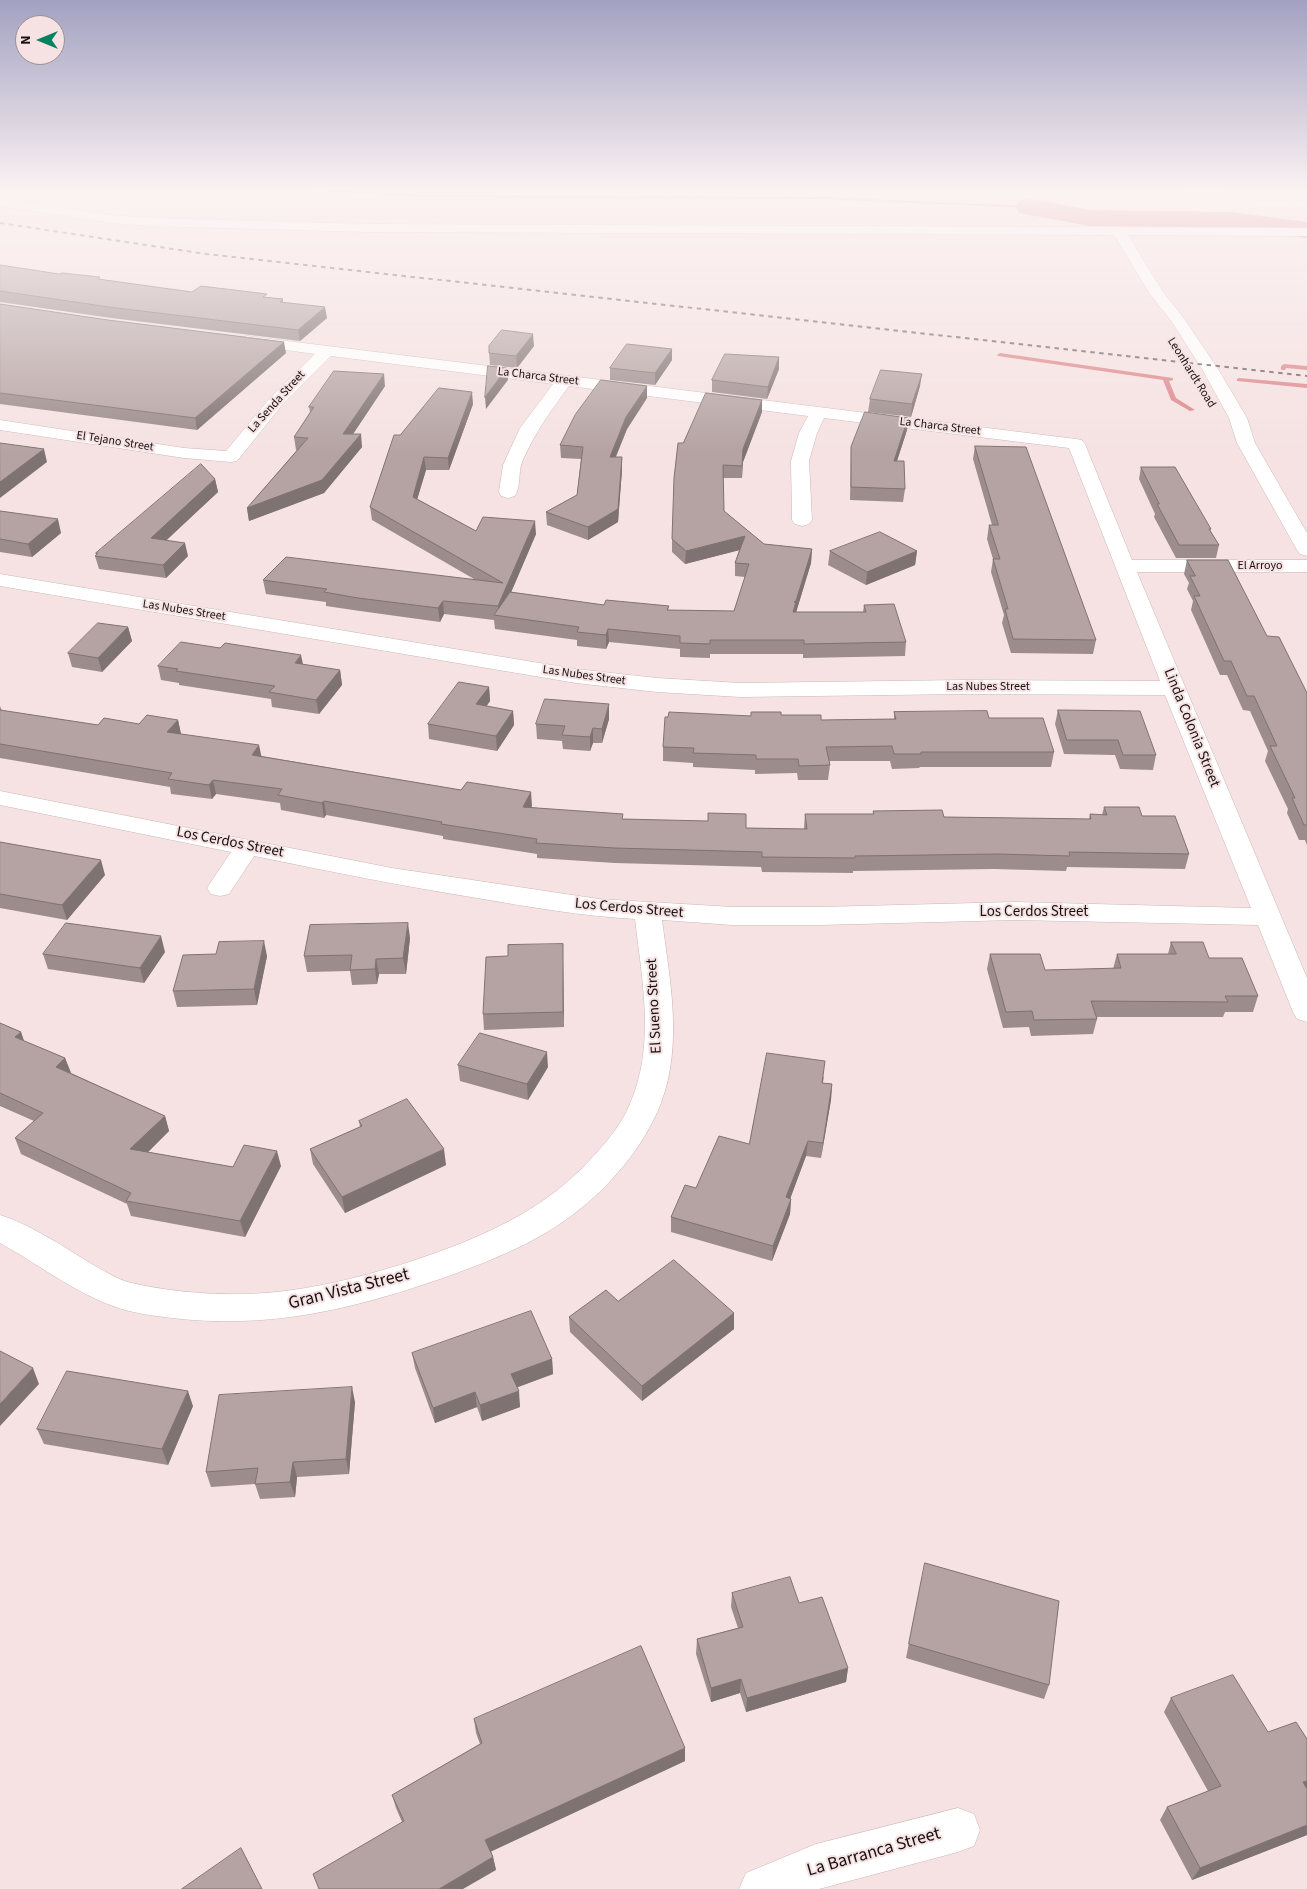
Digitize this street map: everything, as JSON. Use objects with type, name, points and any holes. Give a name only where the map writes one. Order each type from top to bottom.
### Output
[{"type":"street","name":"Leonhardt Road","points":[[1147,277],[1157,294],[1178,320],[1210,369],[1238,418],[1246,443],[1307,550]]},
{"type":"street","points":[[1157,294],[1157,318]]},
{"type":"street","name":"La Charca Street","points":[[230,339],[1076,444]]},
{"type":"street","name":"La Senda Street","points":[[231,457],[260,418],[300,374],[328,351]]},
{"type":"street","points":[[508,492],[512,465],[529,428],[564,380]]},
{"type":"street","points":[[802,520],[800,461],[808,433],[819,412]]},
{"type":"street","name":"Leonhardt Road","points":[[1220,418],[1246,443]]},
{"type":"street","name":"El Tejano Street","points":[[0,425],[184,453],[231,457]]},
{"type":"street","name":"Linda Colonia Street","points":[[1076,444],[1307,1012]]},
{"type":"street","name":"El Arroyo","points":[[1124,566],[1307,566]]},
{"type":"street","points":[[0,598],[8,581]]},
{"type":"street","name":"Las Nubes Street","points":[[8,581],[576,676],[657,685],[740,690],[964,687],[1176,688]]},
{"type":"street","name":"Los Cerdos Street","points":[[0,798],[392,876],[599,908],[733,916],[820,916],[1015,911],[1268,917]]},
{"type":"street","points":[[220,888],[247,847]]},
{"type":"street","name":"El Sueno Street","points":[[473,1254],[516,1234],[550,1215],[599,1173],[633,1128],[645,1105],[654,1081],[659,1058],[660,1035],[648,912]]},
{"type":"street","name":"Gran Vista Street","points":[[0,1228],[114,1293],[167,1303],[232,1309],[270,1308],[308,1303],[374,1287],[473,1254]]},
{"type":"street","name":"La Barranca Street","points":[[762,1889],[816,1867],[958,1830]]},
{"type":"building","points":[[0,277],[100,277],[98,279],[192,292],[201,286],[267,294],[263,297],[283,299],[280,302],[325,307],[298,330],[109,307],[0,291]]},
{"type":"building","points":[[0,304],[108,320],[284,342],[195,418],[0,393]]},
{"type":"building","points":[[502,330],[533,334],[516,356],[489,353],[489,346]]},
{"type":"building","points":[[627,344],[672,349],[655,373],[610,368]]},
{"type":"building","points":[[725,354],[779,357],[768,387],[712,380]]},
{"type":"building","points":[[488,366],[507,368],[485,397]]},
{"type":"building","points":[[881,370],[922,374],[912,404],[870,399]]},
{"type":"building","points":[[334,371],[384,374],[343,434],[361,434],[322,480],[247,508],[308,438],[294,437],[314,407],[309,407]]},
{"type":"building","points":[[601,380],[647,386],[626,417],[610,457],[622,457],[618,509],[588,527],[546,512],[577,495],[583,447],[560,445],[575,415]]},
{"type":"building","points":[[439,388],[472,392],[448,458],[424,457],[413,497],[476,531],[483,517],[535,521],[498,606],[443,601],[438,608],[358,598],[324,592],[327,589],[263,580],[286,557],[503,583],[370,507],[394,435],[400,435]]},
{"type":"building","points":[[706,393],[762,400],[743,449],[742,466],[723,465],[724,511],[764,544],[812,549],[796,601],[794,602],[796,602],[793,612],[866,612],[864,605],[894,604],[906,642],[804,644],[804,640],[710,640],[710,644],[680,643],[680,636],[608,629],[606,635],[577,632],[579,627],[494,615],[510,592],[604,605],[606,600],[669,606],[667,610],[734,611],[749,564],[735,563],[745,536],[686,551],[672,539],[674,478],[678,443],[683,443]]},
{"type":"building","points":[[865,412],[908,418],[894,461],[904,461],[905,489],[851,487],[851,447]]},
{"type":"building","points":[[0,443],[44,449],[0,482]]},
{"type":"building","points":[[975,446],[1026,447],[1096,640],[1013,639],[1005,609],[1008,609],[993,559],[1000,559],[989,525],[998,525]]},
{"type":"building","points":[[201,464],[215,479],[151,538],[185,543],[163,565],[95,556],[98,553],[96,553]]},
{"type":"building","points":[[1141,467],[1175,467],[1219,545],[1179,545],[1157,504],[1159,504]]},
{"type":"building","points":[[0,511],[58,519],[28,544],[0,539]]},
{"type":"building","points":[[880,532],[917,551],[867,572],[830,551]]},
{"type":"building","points":[[1187,560],[1228,560],[1267,636],[1279,637],[1307,693],[1307,825],[1304,825],[1292,798],[1295,798],[1270,746],[1277,746],[1254,696],[1247,696],[1231,661],[1224,661],[1194,596],[1200,596],[1190,576],[1195,576]]},
{"type":"building","points":[[98,623],[128,627],[98,658],[68,653]]},
{"type":"building","points":[[181,642],[220,648],[225,643],[301,655],[295,663],[340,670],[316,700],[269,692],[275,686],[176,671],[178,669],[158,666]]},
{"type":"building","points":[[459,682],[489,687],[476,704],[513,711],[496,736],[428,724]]},
{"type":"building","points":[[545,699],[609,704],[602,729],[593,728],[590,737],[562,735],[565,726],[536,724]]},
{"type":"building","points":[[0,710],[98,725],[104,718],[139,724],[147,715],[178,720],[167,732],[259,745],[252,755],[461,790],[467,782],[531,792],[523,807],[623,814],[622,819],[708,821],[708,813],[746,814],[746,828],[807,829],[805,814],[874,814],[873,811],[942,810],[944,817],[1091,819],[1090,814],[1107,815],[1104,807],[1139,807],[1142,816],[1175,816],[1189,854],[1069,852],[1070,856],[997,854],[855,856],[855,858],[762,857],[762,852],[615,848],[536,843],[537,839],[441,824],[442,822],[324,801],[322,803],[278,795],[282,789],[213,780],[209,785],[168,779],[172,773],[0,744]]},
{"type":"building","points":[[1058,710],[1140,711],[1156,755],[1123,755],[1118,740],[1067,740]]},
{"type":"building","points":[[987,711],[989,718],[1043,718],[1054,752],[921,752],[921,754],[894,754],[892,746],[826,747],[830,765],[799,766],[798,759],[756,759],[756,755],[693,753],[694,748],[663,747],[665,717],[668,717],[669,712],[751,716],[751,712],[781,712],[781,715],[821,715],[821,720],[896,719],[894,712]]},
{"type":"building","points":[[0,842],[101,860],[62,905],[0,894]]},
{"type":"building","points":[[66,923],[161,936],[140,968],[43,954]]},
{"type":"building","points":[[408,923],[403,958],[376,959],[375,969],[350,970],[352,955],[304,956],[310,925]]},
{"type":"building","points":[[264,941],[254,989],[173,991],[183,955],[216,954],[219,942]]},
{"type":"building","points":[[1171,942],[1203,942],[1209,958],[1242,958],[1258,996],[1225,996],[1228,1002],[1091,1001],[1097,1019],[1034,1020],[1032,1011],[1006,1012],[990,954],[1040,954],[1045,970],[1121,968],[1117,954],[1176,954]]},
{"type":"building","points":[[563,944],[563,1012],[483,1014],[486,957],[508,956],[508,945]]},
{"type":"building","points":[[0,1023],[21,1032],[15,1037],[65,1058],[56,1067],[165,1116],[130,1149],[233,1167],[244,1145],[277,1151],[240,1221],[126,1201],[131,1193],[15,1138],[43,1113],[0,1093]]},
{"type":"building","points":[[480,1033],[547,1052],[527,1084],[458,1065]]},
{"type":"building","points":[[767,1053],[825,1061],[822,1083],[832,1084],[823,1143],[808,1141],[786,1197],[791,1199],[773,1246],[671,1217],[685,1185],[696,1188],[719,1136],[749,1144]]},
{"type":"building","points":[[407,1099],[444,1149],[342,1197],[310,1149],[362,1126],[359,1121]]},
{"type":"building","points":[[674,1260],[734,1313],[642,1386],[569,1317],[606,1290],[618,1301]]},
{"type":"building","points":[[531,1311],[552,1359],[511,1374],[519,1391],[480,1405],[475,1392],[433,1408],[412,1353]]},
{"type":"building","points":[[0,1351],[33,1368],[0,1404]]},
{"type":"building","points":[[67,1371],[188,1391],[162,1449],[37,1429]]},
{"type":"building","points":[[352,1387],[346,1459],[293,1462],[290,1482],[255,1484],[258,1468],[206,1472],[219,1395]]},
{"type":"building","points":[[925,1563],[1059,1601],[1049,1685],[909,1644]]},
{"type":"building","points":[[790,1577],[799,1603],[822,1597],[848,1668],[747,1698],[741,1679],[711,1688],[697,1639],[743,1627],[732,1593]]},
{"type":"building","points":[[641,1646],[685,1748],[485,1840],[493,1857],[439,1889],[319,1889],[313,1874],[404,1821],[392,1795],[482,1743],[474,1719]]},
{"type":"building","points":[[1233,1675],[1268,1732],[1296,1722],[1307,1739],[1307,1781],[1303,1782],[1307,1789],[1307,1825],[1200,1868],[1167,1807],[1221,1786],[1171,1698]]},
{"type":"building","points":[[241,1848],[262,1889],[182,1889]]},
{"type":"waterway","points":[[1000,355],[1165,378]]},
{"type":"waterway","points":[[1283,369],[1284,366],[1307,368]]},
{"type":"waterway","points":[[1165,378],[1171,379]]},
{"type":"waterway","points":[[1165,378],[1173,399],[1192,410]]},
{"type":"waterway","points":[[1239,380],[1307,386]]},
{"type":"railway","points":[[415,277],[1307,376]]}]
